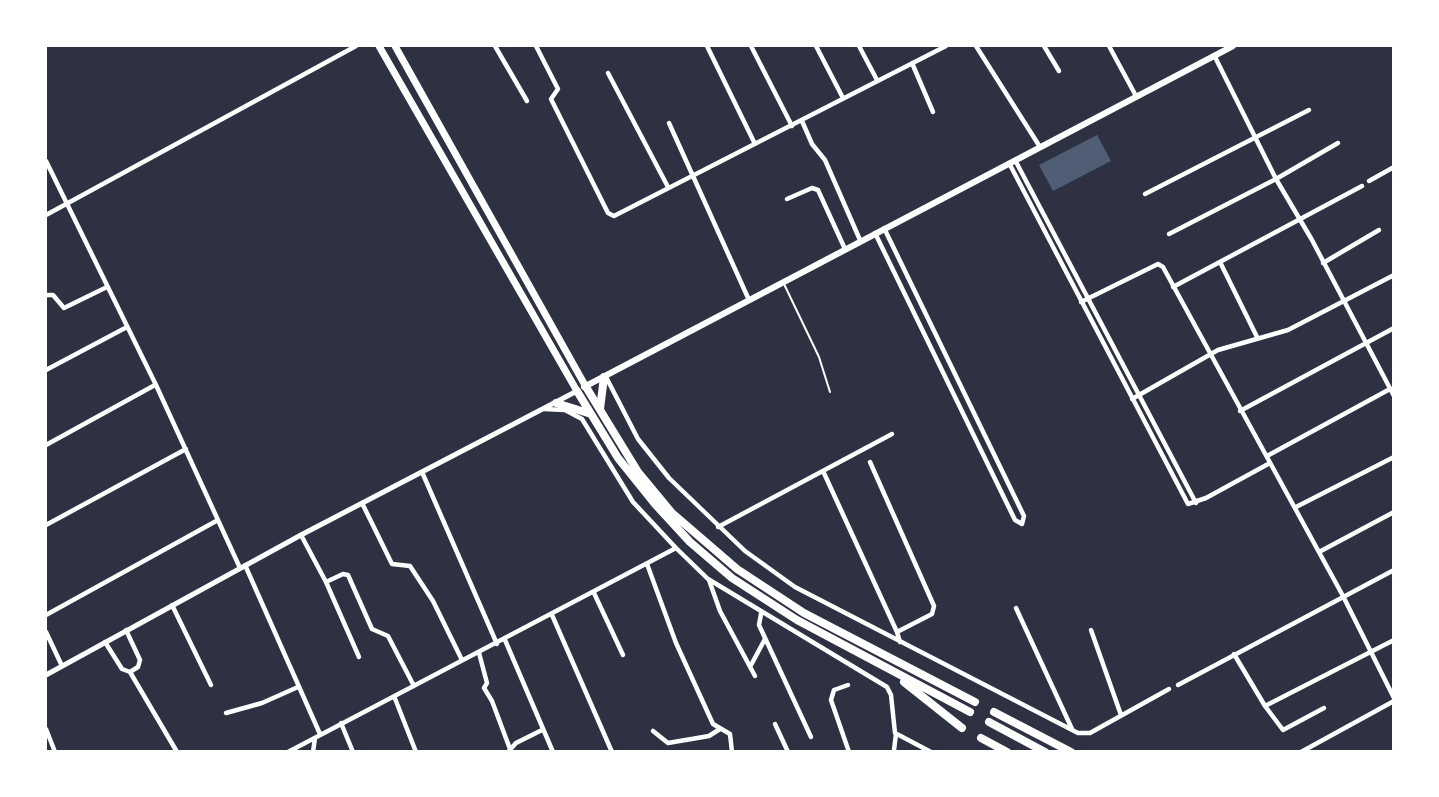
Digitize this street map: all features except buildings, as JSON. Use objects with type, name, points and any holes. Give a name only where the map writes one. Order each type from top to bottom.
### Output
[{"type":"highway","points":[[379,46],[588,413],[635,481],[690,542],[764,601],[970,712]]},
{"type":"highway","points":[[395,46],[600,412],[638,472],[665,504],[737,569],[804,613],[975,702]]},
{"type":"highway","points":[[600,412],[605,377]]},
{"type":"highway","points":[[556,402],[588,413]]},
{"type":"highway","points":[[880,665],[962,727]]},
{"type":"highway","points":[[994,712],[1071,751]]},
{"type":"highway","points":[[989,722],[1045,751]]},
{"type":"highway","points":[[981,738],[1007,751]]},
{"type":"main road","points":[[577,391],[1233,46]]},
{"type":"street","points":[[46,215],[356,46]]},
{"type":"street","points":[[495,46],[527,101]]},
{"type":"street","points":[[536,46],[558,89],[551,99],[609,214],[616,216],[667,187],[802,121],[935,48],[946,46]]},
{"type":"street","points":[[707,46],[755,144]]},
{"type":"street","points":[[751,46],[792,126]]},
{"type":"street","points":[[816,46],[843,98]]},
{"type":"street","points":[[859,46],[877,80]]},
{"type":"street","points":[[976,46],[1040,147]]},
{"type":"street","points":[[1044,46],[1059,71]]},
{"type":"street","points":[[1109,46],[1136,96]]},
{"type":"street","points":[[1214,55],[1276,179],[1391,386],[1394,396]]},
{"type":"street","points":[[912,63],[933,112]]},
{"type":"street","points":[[608,73],[667,187]]},
{"type":"street","points":[[1146,194],[1309,110]]},
{"type":"street","points":[[802,121],[812,144],[825,160],[860,240]]},
{"type":"street","points":[[669,123],[749,300]]},
{"type":"street","points":[[1169,234],[1276,179],[1338,142]]},
{"type":"street","points":[[46,161],[156,385],[298,687],[318,735],[313,751]]},
{"type":"street","points":[[1012,162],[1196,503]]},
{"type":"street","points":[[1012,162],[1188,504],[1196,503],[1270,463]]},
{"type":"street","points":[[1369,181],[1394,167]]},
{"type":"street","points":[[1173,287],[1362,186]]},
{"type":"street","points":[[787,200],[812,188],[818,190],[845,250]]},
{"type":"street","points":[[875,233],[1015,520],[1022,524],[1024,516],[884,228]]},
{"type":"street","points":[[1323,263],[1379,230]]},
{"type":"street","points":[[1220,262],[1257,337]]},
{"type":"street","points":[[1082,302],[1158,264],[1296,508],[1394,699],[1301,751]]},
{"type":"street","points":[[897,277],[906,272]]},
{"type":"street","points":[[1132,399],[1210,354],[1257,337],[1288,330],[1394,275]]},
{"type":"street","points":[[46,295],[53,295],[64,309],[107,287]]},
{"type":"street","points":[[46,370],[127,327]]},
{"type":"street","points":[[1240,411],[1394,328]]},
{"type":"street","points":[[605,377],[645,448],[669,478],[718,527],[795,587],[900,643],[1072,730],[1085,734],[1169,689]]},
{"type":"street","points":[[46,445],[156,385]]},
{"type":"street","points":[[1267,456],[1391,386]]},
{"type":"street","points":[[46,675],[301,535],[577,391]]},
{"type":"street","points":[[962,411],[971,406]]},
{"type":"street","points":[[544,409],[565,410],[582,419],[633,502],[708,579],[761,614],[848,661],[887,687],[891,695],[891,727],[896,734],[931,751]]},
{"type":"street","points":[[967,422],[977,418]]},
{"type":"street","points":[[718,527],[892,434]]},
{"type":"street","points":[[1159,449],[1165,445]]},
{"type":"street","points":[[46,525],[186,449]]},
{"type":"street","points":[[1296,508],[1394,457]]},
{"type":"street","points":[[870,462],[934,606],[932,614],[897,632]]},
{"type":"street","points":[[823,471],[900,643]]},
{"type":"street","points":[[422,472],[497,644]]},
{"type":"street","points":[[362,503],[392,564],[410,566],[433,601],[462,660]]},
{"type":"street","points":[[1319,552],[1394,512]]},
{"type":"street","points":[[46,615],[218,520]]},
{"type":"street","points":[[301,535],[326,582],[359,657]]},
{"type":"street","points":[[288,751],[505,640],[676,548]]},
{"type":"street","points":[[647,564],[676,643],[713,724],[730,734],[732,751]]},
{"type":"street","points":[[1178,685],[1394,570]]},
{"type":"street","points":[[326,582],[347,574],[372,628],[390,639],[414,686]]},
{"type":"street","points":[[708,579],[720,611],[755,676]]},
{"type":"street","points":[[594,593],[623,656]]},
{"type":"street","points":[[172,605],[211,685]]},
{"type":"street","points":[[1016,608],[1072,730]]},
{"type":"street","points":[[761,614],[758,622],[811,737]]},
{"type":"street","points":[[552,615],[612,751]]},
{"type":"street","points":[[126,630],[140,660],[138,667],[130,672]]},
{"type":"street","points":[[1091,630],[1121,716]]},
{"type":"street","points":[[46,632],[62,666]]},
{"type":"street","points":[[750,667],[766,638]]},
{"type":"street","points":[[505,640],[553,751]]},
{"type":"street","points":[[1265,706],[1394,640]]},
{"type":"street","points":[[105,642],[122,669],[130,672],[177,751]]},
{"type":"street","points":[[479,653],[487,680],[484,688],[492,701],[509,751],[542,730]]},
{"type":"street","points":[[1234,654],[1265,706],[1283,730],[1324,708]]},
{"type":"street","points":[[848,685],[834,690],[831,699],[849,751]]},
{"type":"street","points":[[226,713],[262,703],[298,687]]},
{"type":"street","points":[[394,696],[416,751]]},
{"type":"street","points":[[341,723],[353,751]]},
{"type":"street","points":[[775,724],[788,751]]},
{"type":"street","points":[[46,729],[55,751]]},
{"type":"street","points":[[653,731],[668,743],[709,736],[720,729]]},
{"type":"street","points":[[894,750],[896,734]]},
{"type":"lane","points":[[784,283],[819,357],[830,392]]},
{"type":"water","points":[[1097,135],[1111,161],[1053,191],[1039,165]]}]
